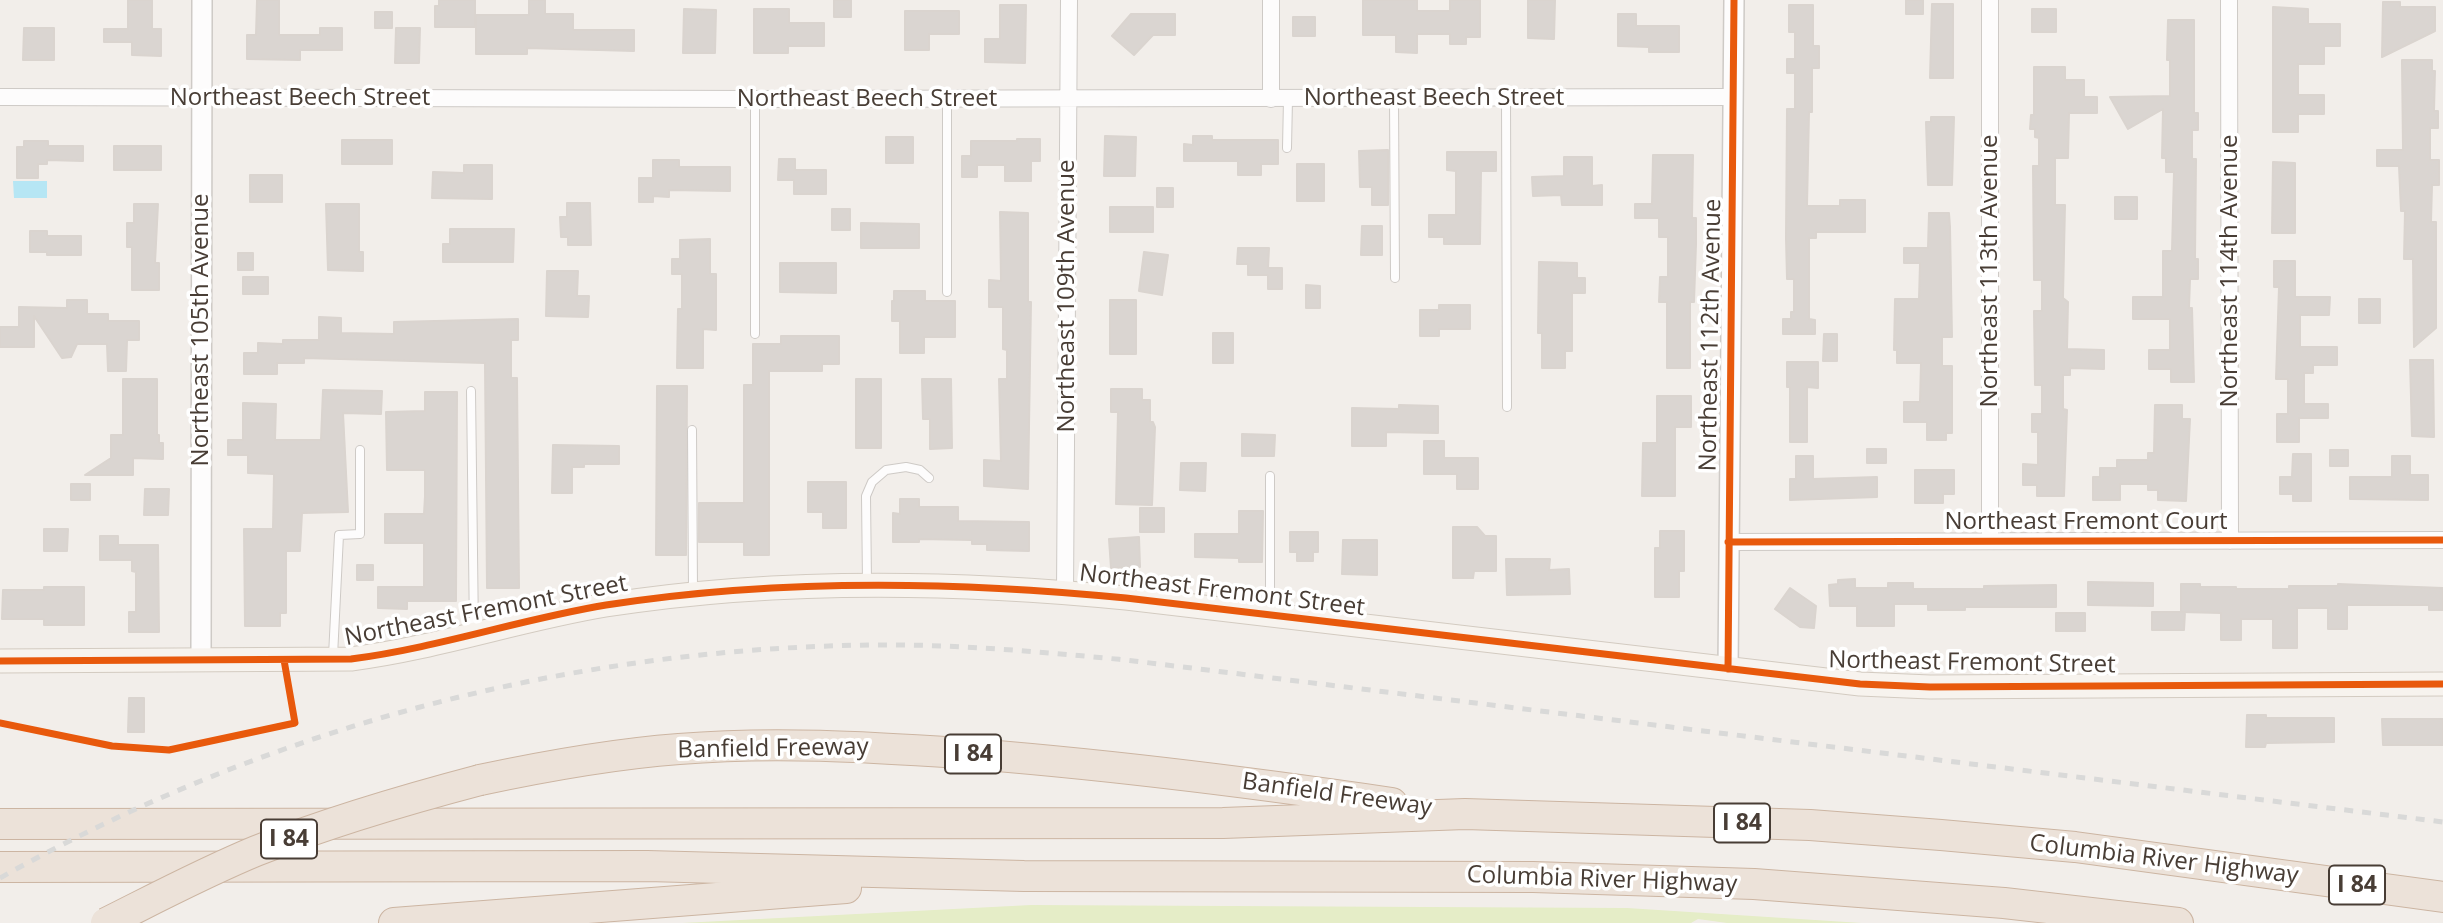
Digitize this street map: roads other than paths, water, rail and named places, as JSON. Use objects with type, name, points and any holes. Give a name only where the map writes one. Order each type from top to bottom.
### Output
[{"type":"highway","name":"Banfield Freeway","points":[[106,923],[179,886],[256,852],[395,802],[480,780],[602,758],[680,749],[756,745],[863,746],[1038,759],[1225,779],[1465,814]]},
{"type":"highway","points":[[0,824],[1223,823],[1465,814]]},
{"type":"highway","name":"Columbia River Highway","points":[[1465,814],[1810,825],[1941,835],[2075,847],[2443,897]]},
{"type":"highway","points":[[0,867],[647,866],[1024,876]]},
{"type":"highway","points":[[394,923],[1024,876]]},
{"type":"highway","name":"Columbia River Highway","points":[[1024,876],[1533,877],[1688,881],[2004,903],[2178,923]]},
{"type":"main road","name":"Northeast Fremont Street","points":[[0,661],[333,659],[394,652],[604,606],[693,594],[758,589],[934,585],[1065,592],[1860,684],[1921,687],[2443,684]]},
{"type":"street","name":"Northeast 105th Avenue","points":[[201,660],[202,0]]},
{"type":"street","name":"Northeast 109th Avenue","points":[[1065,592],[1069,0]]},
{"type":"street","points":[[1271,0],[1280,99]]},
{"type":"street","name":"Northeast 112th Avenue","points":[[1728,670],[1734,0]]},
{"type":"street","name":"Northeast 113th Avenue","points":[[1990,0],[1990,541]]},
{"type":"street","name":"Northeast 114th Avenue","points":[[2229,0],[2230,541]]},
{"type":"street","name":"Northeast Beech Street","points":[[0,97],[1733,97]]},
{"type":"street","name":"Northeast Fremont Court","points":[[1728,542],[2443,540]]},
{"type":"lane","points":[[1394,98],[1395,278]]},
{"type":"lane","points":[[1506,98],[1507,407]]},
{"type":"lane","points":[[755,99],[755,334]]},
{"type":"lane","points":[[947,99],[947,292]]},
{"type":"lane","points":[[1280,99],[1287,148]]},
{"type":"lane","points":[[471,391],[474,633]]},
{"type":"lane","points":[[692,430],[693,594]]},
{"type":"lane","points":[[333,659],[339,535],[360,534],[360,450]]},
{"type":"lane","points":[[867,585],[866,496],[872,482],[886,470],[906,467],[920,470],[929,478]]},
{"type":"lane","points":[[1270,476],[1270,615]]},
{"type":"water","points":[[13,181],[47,181],[47,198],[14,198]]},
{"type":"railway","points":[[0,878],[102,825],[206,779],[313,739],[422,706],[533,680],[646,662],[760,650],[874,645],[968,647],[1126,660],[2443,822]]}]
